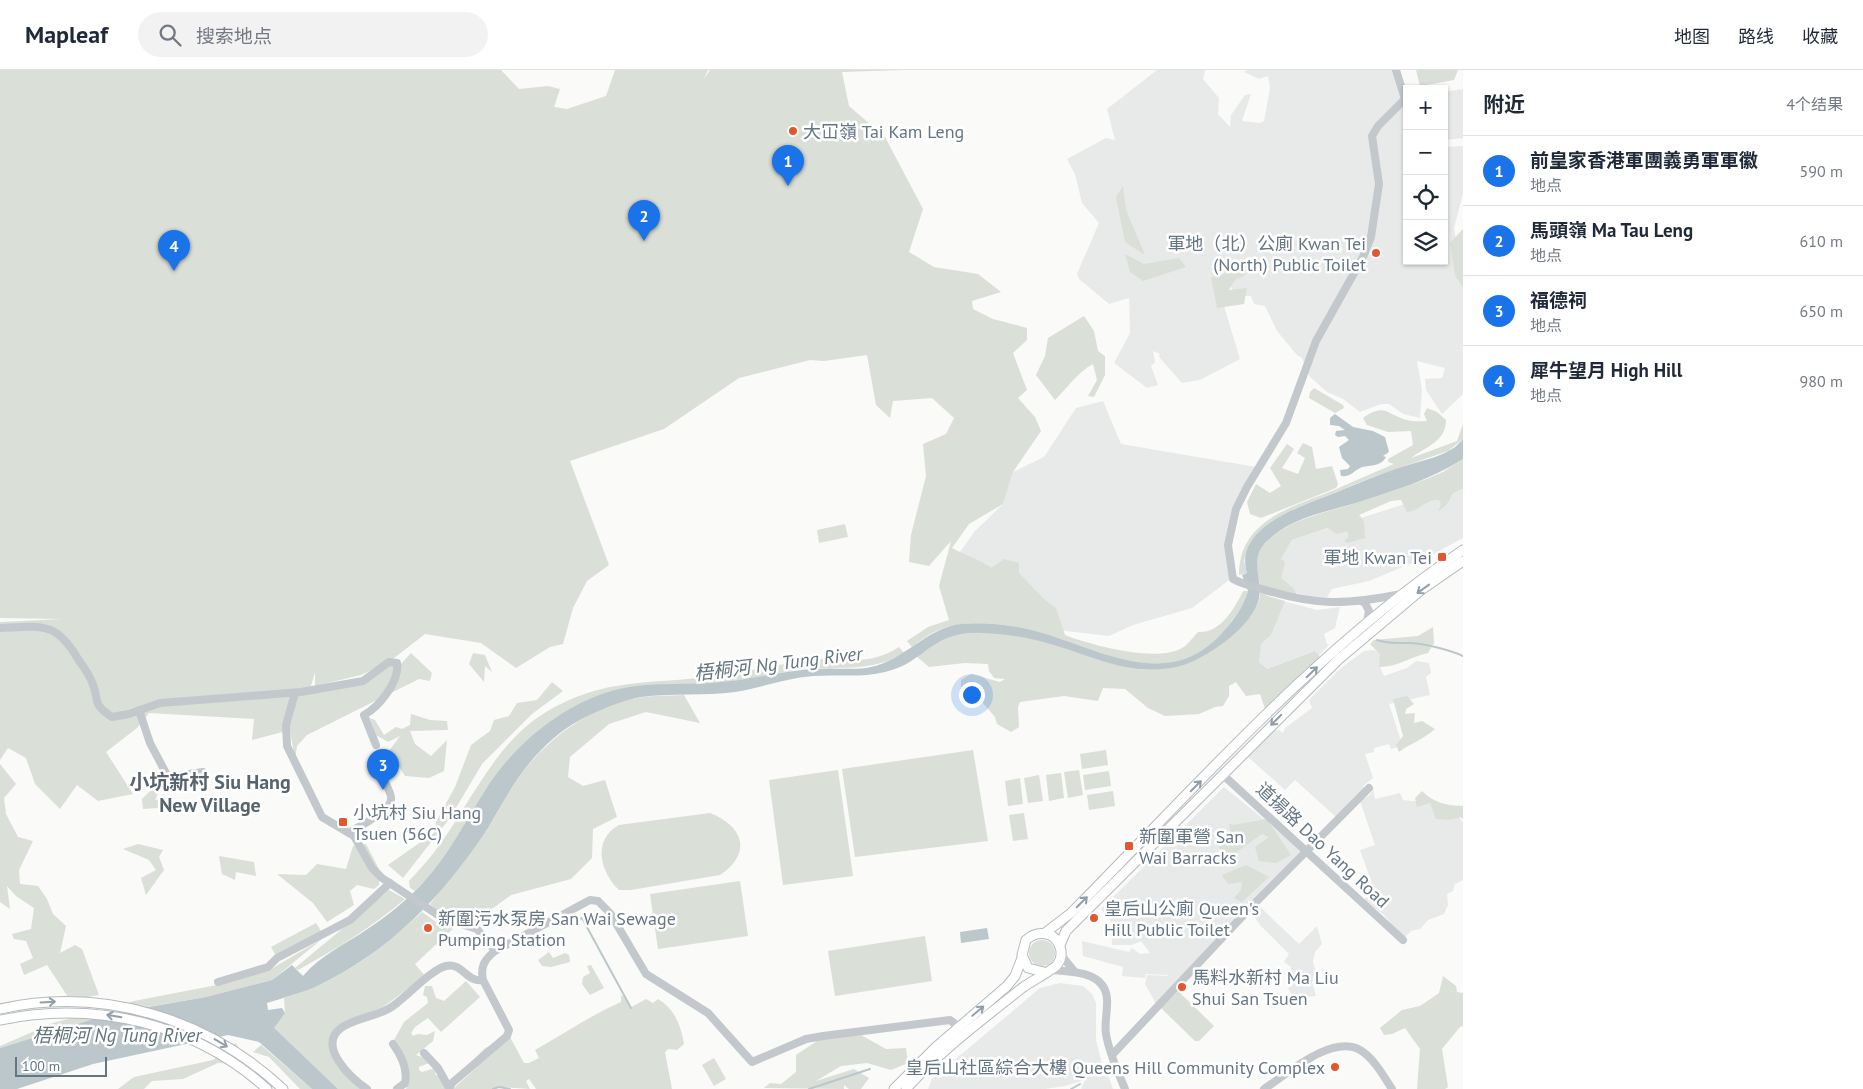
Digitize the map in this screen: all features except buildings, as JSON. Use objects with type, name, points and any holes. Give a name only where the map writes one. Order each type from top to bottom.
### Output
[{"type":"main road","points":[[1045,934],[1065,918],[1333,651],[1402,594],[1463,550]]},
{"type":"main road","points":[[906,1089],[973,1026],[1058,964],[1061,955],[1060,945],[1064,935],[1222,774],[1346,653],[1421,590],[1463,561]]},
{"type":"main road","points":[[894,1089],[1015,976],[1026,940],[1036,934],[1045,934],[1054,937],[1060,945]]},
{"type":"main road","points":[[1022,958],[1031,970],[1048,971]]},
{"type":"main road","points":[[0,1009],[43,1002],[78,1002],[113,1005],[148,1012],[182,1023],[215,1039],[257,1066],[282,1089]]},
{"type":"main road","points":[[0,1020],[44,1014],[71,1013],[112,1016],[145,1023],[178,1034],[208,1048],[239,1067],[267,1089]]},
{"type":"street","points":[[1396,70],[1405,99],[1378,126],[1372,136],[1379,168],[1379,184],[1371,237],[1363,257],[1316,341],[1286,423],[1247,487],[1236,510],[1228,545],[1233,579],[1241,583],[1312,602],[1360,601],[1402,594]]},
{"type":"street","points":[[1360,601],[1365,603],[1368,609],[1367,622]]},
{"type":"street","points":[[0,628],[40,627],[55,630],[68,641],[93,683],[96,703],[104,712],[112,717],[160,703],[295,693],[363,681],[389,662],[396,663],[398,668],[393,681],[374,710],[364,715],[376,745]]},
{"type":"street","points":[[295,693],[285,735],[290,756],[301,773],[322,816],[326,821],[350,832],[359,843],[375,872],[444,919],[477,929],[495,951]]},
{"type":"street","points":[[139,710],[150,743],[168,777],[203,772]]},
{"type":"street","name":"道揚路 Dao Yang Road","points":[[1222,774],[1403,940]]},
{"type":"street","points":[[350,832],[372,819],[389,805],[391,798],[386,784]]},
{"type":"street","points":[[1112,1055],[1369,788]]},
{"type":"street","points":[[218,982],[268,967],[277,958],[350,920],[392,885]]},
{"type":"street","points":[[424,1053],[438,1068],[449,1088],[508,1034],[509,1027],[483,980],[482,972],[485,960],[495,951],[586,900],[598,902],[614,918],[646,974],[708,1013],[752,1062],[806,1039],[823,1036],[950,1020],[959,1027]]},
{"type":"street","points":[[1061,955],[1074,971]]},
{"type":"street","points":[[367,1089],[335,1055],[333,1041],[337,1032],[348,1024],[390,1008],[443,967],[457,967],[473,980],[483,980]]},
{"type":"street","points":[[1048,971],[1074,971],[1097,980],[1105,990],[1107,1000],[1106,1033],[1125,1089]]},
{"type":"street","points":[[393,1044],[401,1057],[406,1076],[405,1083],[397,1089]]},
{"type":"street","points":[[1264,1089],[1323,1051],[1342,1046],[1361,1050],[1373,1062],[1392,1089]]},
{"type":"shaded area","points":[[0,70],[501,70],[519,89],[548,86],[560,89],[554,107],[567,109],[606,96],[615,70],[708,70],[704,79],[710,70],[904,70],[842,72],[849,106],[885,137],[923,209],[909,252],[934,267],[978,274],[1001,292],[972,301],[973,309],[993,319],[1027,328],[1027,340],[1013,353],[1027,390],[1018,398],[1035,417],[1041,431],[1013,472],[1003,504],[969,524],[952,548],[991,568],[1004,559],[1019,563],[1019,573],[1044,599],[1056,608],[1065,635],[1124,651],[1156,654],[1182,648],[1198,632],[1206,632],[1213,629],[1226,619],[1243,591],[1248,591],[1244,602],[1222,633],[1204,649],[1184,659],[1164,663],[1142,663],[1121,659],[1029,630],[984,623],[955,625],[941,629],[912,647],[907,641],[928,627],[949,620],[939,586],[951,541],[929,566],[909,562],[911,535],[926,476],[923,444],[946,434],[954,418],[932,398],[893,401],[890,418],[876,405],[867,355],[824,361],[810,360],[739,378],[664,429],[570,461],[609,565],[587,581],[573,608],[563,644],[550,647],[516,668],[481,643],[425,634],[389,662],[361,675],[315,686],[315,672],[309,693],[364,683],[389,666],[401,664],[411,653],[432,673],[430,681],[419,679],[307,735],[297,746],[295,760],[290,730],[252,740],[254,719],[149,713],[137,728],[106,752],[133,794],[98,801],[77,785],[60,809],[35,784],[26,758],[8,748],[0,760],[0,622],[62,619],[0,618]]},
{"type":"shaded area","points":[[1157,70],[1205,70],[1203,79],[1219,98],[1218,114],[1230,127],[1231,115],[1245,95],[1251,94],[1242,121],[1260,123],[1264,121],[1270,88],[1268,76],[1259,79],[1244,72],[1247,70],[1398,70],[1403,86],[1403,265],[1448,265],[1448,147],[1463,146],[1463,194],[1454,228],[1463,282],[1463,394],[1442,414],[1426,390],[1425,379],[1442,378],[1445,368],[1417,361],[1422,389],[1420,418],[1403,414],[1389,404],[1381,404],[1360,412],[1343,399],[1327,392],[1309,376],[1302,358],[1297,355],[1277,331],[1265,306],[1254,304],[1251,296],[1235,296],[1229,282],[1217,283],[1240,359],[1200,380],[1182,383],[1159,357],[1160,354],[1153,351],[1155,362],[1151,366],[1158,385],[1147,388],[1114,363],[1130,333],[1129,298],[1109,304],[1079,279],[1077,274],[1099,223],[1082,203],[1075,174],[1067,159],[1106,138],[1115,140],[1107,109]]},
{"type":"shaded area","points":[[1416,70],[1458,70],[1454,80],[1420,85]]},
{"type":"shaded area","points":[[1463,89],[1463,138],[1448,140],[1448,91]]},
{"type":"shaded area","points":[[1123,186],[1126,210],[1145,255],[1125,242],[1116,197]]},
{"type":"shaded area","points":[[1463,229],[1463,288],[1455,275],[1450,243]]},
{"type":"shaded area","points":[[1125,254],[1144,264],[1179,258],[1186,267],[1143,281],[1130,272]]},
{"type":"shaded area","points":[[1235,268],[1246,274],[1235,280],[1229,290],[1247,288],[1244,304],[1217,308],[1211,277],[1220,276]]},
{"type":"shaded area","points":[[1084,316],[1094,331],[1098,351],[1105,356],[1105,375],[1094,397],[1088,396],[1097,380],[1093,364],[1078,376],[1055,400],[1036,375],[1045,356],[1048,338]]},
{"type":"shaded area","points":[[1314,388],[1343,405],[1344,408],[1335,413],[1309,398],[1310,392]]},
{"type":"shaded area","points":[[1103,401],[1121,444],[1256,467],[1231,523],[1232,578],[1192,608],[1133,625],[1109,636],[1066,631],[1026,617],[950,604],[960,552],[975,531],[1003,504],[1013,472],[1044,457],[1076,408]]},
{"type":"shaded area","points":[[1427,408],[1437,412],[1446,420],[1445,427],[1439,439],[1411,458],[1457,441],[1463,424],[1463,439],[1448,451],[1373,477],[1294,509],[1254,538],[1250,543],[1244,561],[1247,573],[1239,575],[1242,555],[1249,539],[1260,526],[1290,508],[1394,464],[1388,462],[1388,459],[1413,445],[1411,431],[1388,432],[1367,425],[1363,418],[1370,413],[1381,410],[1409,421],[1427,421],[1424,414]]},
{"type":"shaded area","points":[[1303,443],[1312,447],[1316,469],[1332,466],[1338,484],[1336,488],[1261,518],[1250,514],[1247,502],[1256,484],[1270,493],[1281,486],[1270,468],[1287,444],[1294,449],[1282,468],[1298,474],[1305,458],[1297,453]]},
{"type":"shaded area","points":[[1463,459],[1463,490],[1461,489],[1452,494],[1447,504],[1438,511],[1441,505],[1439,500],[1430,501],[1416,510],[1407,512],[1401,500],[1391,501],[1359,515],[1364,523],[1365,538],[1347,543],[1344,541],[1349,536],[1347,531],[1337,534],[1328,528],[1292,540],[1281,559],[1285,562],[1281,578],[1293,588],[1299,598],[1264,595],[1285,601],[1271,635],[1261,644],[1259,662],[1267,669],[1314,651],[1319,655],[1320,662],[1283,696],[1265,709],[1260,694],[1246,696],[1236,682],[1229,686],[1229,696],[1223,706],[1215,707],[1199,714],[1165,716],[1148,708],[1125,689],[1103,688],[1098,701],[1064,696],[1020,702],[1018,707],[1019,727],[1011,732],[997,724],[995,717],[983,703],[973,701],[961,688],[961,680],[971,674],[1000,682],[1005,679],[994,678],[989,671],[988,664],[965,663],[929,667],[916,656],[938,640],[953,634],[991,632],[1052,644],[1130,668],[1153,670],[1178,666],[1202,656],[1215,648],[1228,639],[1249,618],[1260,595],[1257,556],[1264,544],[1274,535],[1307,518],[1424,480],[1443,472]]},
{"type":"shaded area","points":[[1461,486],[1463,488],[1463,538],[1433,554],[1369,581],[1332,589],[1327,597],[1310,597],[1267,583],[1292,540]]},
{"type":"shaded area","points":[[845,524],[848,537],[819,543],[817,530]]},
{"type":"shaded area","points":[[1283,601],[1317,610],[1340,607],[1335,628],[1324,634],[1329,645],[1319,655],[1313,651],[1266,669],[1258,661],[1261,644],[1271,635]]},
{"type":"shaded area","points":[[1433,627],[1434,643],[1428,653],[1398,664],[1379,667],[1380,654],[1370,644],[1374,640],[1418,636]]},
{"type":"shaded area","points":[[899,647],[904,653],[869,666],[809,669],[723,682],[631,689],[594,698],[575,707],[555,719],[532,737],[512,757],[434,870],[415,891],[410,888],[409,881],[432,855],[496,759],[511,741],[527,725],[567,701],[587,693],[626,684],[710,677],[811,660],[866,659],[887,653]]},
{"type":"shaded area","points":[[1364,651],[1384,652],[1380,667],[1384,676],[1407,668],[1416,661],[1429,663],[1431,673],[1426,677],[1430,695],[1389,704],[1401,741],[1398,747],[1391,749],[1389,744],[1374,748],[1374,752],[1365,754],[1373,778],[1363,786],[1365,789],[1336,817],[1295,780],[1285,790],[1248,757],[1273,731],[1279,730],[1283,733],[1285,728],[1312,708],[1309,700],[1341,668]]},
{"type":"shaded area","points":[[473,653],[485,655],[492,672],[485,666],[484,682],[469,664]]},
{"type":"shaded area","points":[[552,682],[563,691],[532,714],[482,764],[450,818],[403,878],[388,865],[435,832],[436,822],[455,787],[471,745],[490,731],[494,720],[509,716],[517,703],[537,700]]},
{"type":"shaded area","points":[[684,695],[700,723],[646,712],[609,724],[570,757],[568,777],[583,786],[605,780],[617,817],[593,829],[592,858],[571,879],[511,895],[467,927],[444,919],[430,904],[488,828],[513,785],[537,755],[552,741],[583,718],[601,709],[644,697]]},
{"type":"shaded area","points":[[1407,696],[1414,704],[1406,709],[1405,714],[1415,713],[1414,723],[1422,721],[1435,729],[1399,752],[1396,745],[1403,736],[1393,699]]},
{"type":"shaded area","points":[[411,714],[430,720],[447,721],[448,730],[410,731],[415,744],[431,756],[447,740],[444,771],[429,778],[405,776],[389,751],[400,736],[388,742],[376,735],[370,718],[375,720],[384,735],[396,727],[402,729],[410,725]]},
{"type":"shaded area","points":[[973,750],[988,841],[855,857],[842,769]]},
{"type":"shaded area","points":[[1106,750],[1108,765],[1082,769],[1080,754]]},
{"type":"shaded area","points":[[0,764],[16,784],[4,798],[6,814],[18,837],[33,841],[19,870],[20,884],[38,886],[47,899],[53,914],[66,926],[60,953],[75,945],[82,949],[99,995],[70,1000],[47,965],[24,975],[20,964],[33,958],[26,941],[14,939],[12,934],[31,929],[34,908],[16,896],[7,886],[10,909],[0,902]]},
{"type":"shaded area","points":[[838,770],[853,876],[783,885],[769,780]]},
{"type":"shaded area","points":[[1079,770],[1083,795],[1068,798],[1064,772]]},
{"type":"shaded area","points":[[1109,771],[1111,786],[1085,790],[1083,775]]},
{"type":"shaded area","points":[[1061,773],[1064,798],[1049,801],[1046,775]]},
{"type":"shaded area","points":[[1039,775],[1043,801],[1028,803],[1024,778]]},
{"type":"shaded area","points":[[1020,778],[1023,804],[1008,806],[1005,781]]},
{"type":"shaded area","points":[[1224,787],[1302,850],[1156,1007],[1145,984],[1147,975],[1168,976],[1162,967],[1167,975],[1146,974],[1145,978],[1122,976],[1123,967],[1083,956],[1082,941],[1129,952],[1132,948],[1140,954],[1150,953],[1141,941],[1132,945],[1112,945],[1111,921],[1101,909]]},
{"type":"shaded area","points":[[153,788],[161,788],[155,800],[169,798],[172,807],[143,809],[142,799]]},
{"type":"shaded area","points":[[1373,789],[1375,799],[1400,793],[1403,800],[1430,803],[1438,819],[1458,815],[1463,823],[1463,880],[1455,884],[1453,891],[1447,894],[1448,905],[1444,914],[1428,920],[1420,929],[1411,931],[1404,938],[1384,915],[1364,900],[1374,889],[1360,850],[1375,845],[1360,801],[1370,795]]},
{"type":"shaded area","points":[[1113,791],[1115,806],[1089,810],[1087,795]]},
{"type":"shaded area","points":[[1422,791],[1441,803],[1463,806],[1463,819],[1460,817],[1450,820],[1436,819],[1430,803],[1417,807],[1415,798]]},
{"type":"shaded area","points":[[710,813],[730,825],[740,841],[737,858],[720,875],[631,890],[619,890],[612,883],[607,874],[602,856],[602,847],[610,831],[619,825]]},
{"type":"shaded area","points":[[1024,813],[1028,839],[1013,841],[1009,815]]},
{"type":"shaded area","points":[[1267,819],[1291,855],[1276,863],[1259,861],[1255,847],[1269,837],[1262,834],[1224,861],[1219,846],[1231,838],[1229,823],[1233,825]]},
{"type":"shaded area","points":[[138,844],[163,850],[159,857],[164,870],[146,895],[141,878],[156,870],[149,860],[123,849]]},
{"type":"shaded area","points":[[366,844],[379,869],[379,885],[374,889],[357,885],[350,891],[354,905],[327,922],[313,903],[277,874],[306,875],[317,864],[346,869],[353,846]]},
{"type":"shaded area","points":[[219,856],[254,862],[256,876],[236,872],[235,880],[222,874]]},
{"type":"shaded area","points":[[1246,865],[1269,877],[1242,902],[1234,898],[1241,890],[1242,882],[1228,884],[1222,875]]},
{"type":"shaded area","points":[[740,881],[748,936],[658,949],[650,894]]},
{"type":"shaded area","points":[[389,890],[405,899],[380,919],[340,946],[298,970],[295,968]]},
{"type":"shaded area","points":[[1258,905],[1299,944],[1317,926],[1322,944],[1315,952],[1313,961],[1315,970],[1312,983],[1316,996],[1306,997],[1296,1004],[1288,988],[1293,985],[1291,967],[1284,962],[1289,954],[1260,925],[1251,912]]},
{"type":"shaded area","points":[[422,912],[440,925],[456,926],[415,964],[425,976],[383,1007],[340,1025],[330,1046],[363,1089],[338,1089],[273,1028],[285,1013],[284,998],[324,983],[341,974],[374,952]]},
{"type":"shaded area","points":[[316,923],[321,931],[276,956],[271,947]]},
{"type":"shaded area","points":[[925,936],[932,981],[835,996],[828,951]]},
{"type":"shaded area","points":[[322,939],[272,980],[206,997],[129,1010],[0,1048],[0,1046],[53,1023],[134,1001],[227,983],[271,969]]},
{"type":"shaded area","points":[[1042,940],[1052,943],[1055,953],[1052,963],[1042,966],[1032,963],[1029,953],[1032,943]]},
{"type":"shaded area","points":[[549,952],[553,958],[565,953],[569,955],[570,962],[551,967],[542,966],[538,960]]},
{"type":"shaded area","points":[[591,965],[604,988],[590,995],[582,984],[583,977],[590,973],[587,966]]},
{"type":"shaded area","points":[[1443,976],[1456,986],[1457,992],[1463,993],[1463,1026],[1460,1027],[1442,1049],[1448,1087],[1445,1089],[1417,1089],[1420,1049],[1405,1028],[1392,1034],[1384,1035],[1380,1028],[1402,1010],[1420,1006],[1439,993]]},
{"type":"shaded area","points":[[466,981],[480,997],[441,1032],[428,1018],[415,1027],[411,1033],[413,1036],[418,1034],[427,1035],[435,1031],[433,1041],[416,1055],[428,1059],[429,1063],[419,1067],[419,1070],[422,1072],[435,1068],[435,1074],[441,1078],[446,1089],[406,1089],[409,1077],[391,1041],[394,1040],[404,1022],[428,1003],[427,997],[423,995],[425,986],[432,986],[436,998],[444,1001]]},
{"type":"shaded area","points":[[1060,983],[1083,986],[1092,994],[1096,1003],[1096,1040],[1104,1072],[1094,1077],[1107,1073],[1113,1089],[1081,1089],[1085,1080],[1045,1089],[928,1089],[932,1079],[1040,988]]},
{"type":"shaded area","points":[[1178,991],[1214,1026],[1199,1041],[1195,1041],[1161,1008]]},
{"type":"shaded area","points":[[621,995],[625,997],[630,1008],[646,999],[653,1003],[658,999],[669,1008],[676,1018],[684,1044],[677,1050],[668,1049],[665,1052],[672,1089],[536,1089],[529,1079],[526,1081],[530,1089],[499,1087],[492,1089],[453,1089],[477,1067],[474,1059],[485,1048],[510,1037],[524,1063],[529,1063],[539,1058],[535,1050],[621,1002]]},
{"type":"shaded area","points":[[861,1035],[886,1049],[906,1048],[908,1063],[891,1070],[867,1063],[841,1066],[816,1081],[854,1069],[869,1078],[861,1089],[849,1089],[844,1085],[844,1089],[764,1088],[770,1083],[781,1084],[796,1072],[796,1055],[823,1037]]},
{"type":"shaded area","points":[[236,1043],[246,1065],[218,1063],[183,1079],[152,1081],[144,1089],[118,1089],[134,1077],[213,1060]]},
{"type":"shaded area","points":[[261,1045],[312,1089],[300,1089],[269,1057],[253,1052]]},
{"type":"shaded area","points":[[714,1058],[726,1079],[714,1086],[702,1065]]},
{"type":"water","points":[[1335,414],[1353,427],[1373,431],[1385,437],[1389,452],[1383,456],[1386,457],[1381,463],[1363,467],[1349,475],[1341,476],[1340,470],[1348,469],[1350,466],[1342,458],[1339,447],[1349,440],[1345,436],[1338,437],[1335,435],[1336,431],[1345,430],[1339,426],[1330,425],[1330,418]]},
{"type":"water","name":"梧桐河 Ng Tung River","points":[[1463,439],[1463,459],[1438,473],[1384,494],[1308,517],[1275,534],[1260,549],[1257,563],[1259,598],[1255,609],[1248,619],[1239,630],[1215,649],[1180,666],[1145,670],[1129,668],[1032,639],[999,634],[965,633],[940,642],[899,668],[885,672],[867,675],[803,677],[735,692],[641,697],[610,706],[580,720],[558,735],[538,753],[513,786],[488,828],[452,877],[433,899],[391,940],[342,973],[315,987],[267,1003],[268,1010],[282,1008],[285,1013],[274,1028],[338,1089],[312,1089],[259,1042],[228,1035],[93,1064],[17,1089],[0,1089],[0,1048],[114,1013],[206,997],[272,980],[292,965],[303,976],[325,956],[381,920],[403,903],[441,861],[488,786],[513,754],[527,740],[560,715],[596,696],[626,687],[710,683],[802,670],[871,667],[894,658],[937,631],[961,624],[973,623],[997,624],[1044,633],[1098,652],[1141,662],[1162,663],[1183,660],[1202,650],[1221,634],[1240,609],[1248,591],[1242,575],[1247,573],[1246,557],[1251,542],[1261,530],[1275,520],[1307,504],[1388,472],[1441,455]]},
{"type":"water","points":[[987,928],[989,939],[961,943],[960,932]]},
{"type":"waterway","points":[[1377,640],[1388,643],[1414,643],[1444,649],[1463,656]]},
{"type":"waterway","points":[[569,925],[582,918],[631,1008]]},
{"type":"waterway","points":[[809,1089],[870,1069]]},
{"type":"waterway","points":[[1071,1089],[1080,1084]]},
{"type":"waterway","points":[[493,1089],[499,1087],[510,1089]]},
{"type":"place","name":"大冚嶺 Tai Kam Leng","points":[[793,131]]},
{"type":"place","name":"前皇家香港軍團義勇軍軍徽","points":[[788,186]]},
{"type":"place","name":"馬頭嶺 Ma Tau Leng","points":[[644,241]]},
{"type":"place","name":"軍地（北）公廁 Kwan Tei (North) Public Toilet","points":[[1376,253]]},
{"type":"place","name":"犀牛望月 High Hill","points":[[174,271]]},
{"type":"place","name":"軍地 Kwan Tei","points":[[1442,557]]},
{"type":"place","name":"福德祠","points":[[383,790]]},
{"type":"place","name":"小坑村 Siu Hang Tsuen (56C)","points":[[343,822]]},
{"type":"place","name":"新圍軍營 San Wai Barracks","points":[[1129,846]]},
{"type":"place","name":"皇后山公廁 Queen's Hill Public Toilet","points":[[1094,918]]},
{"type":"place","name":"新圍污水泵房 San Wai Sewage Pumping Station","points":[[428,928]]},
{"type":"place","name":"馬料水新村 Ma Liu Shui San Tsuen","points":[[1182,987]]},
{"type":"place","name":"皇后山社區綜合大樓 Queens Hill Community Complex","points":[[1335,1067]]},
{"type":"district","name":"小坑新村 Siu Hang New Village","points":[[210,794]]}]
